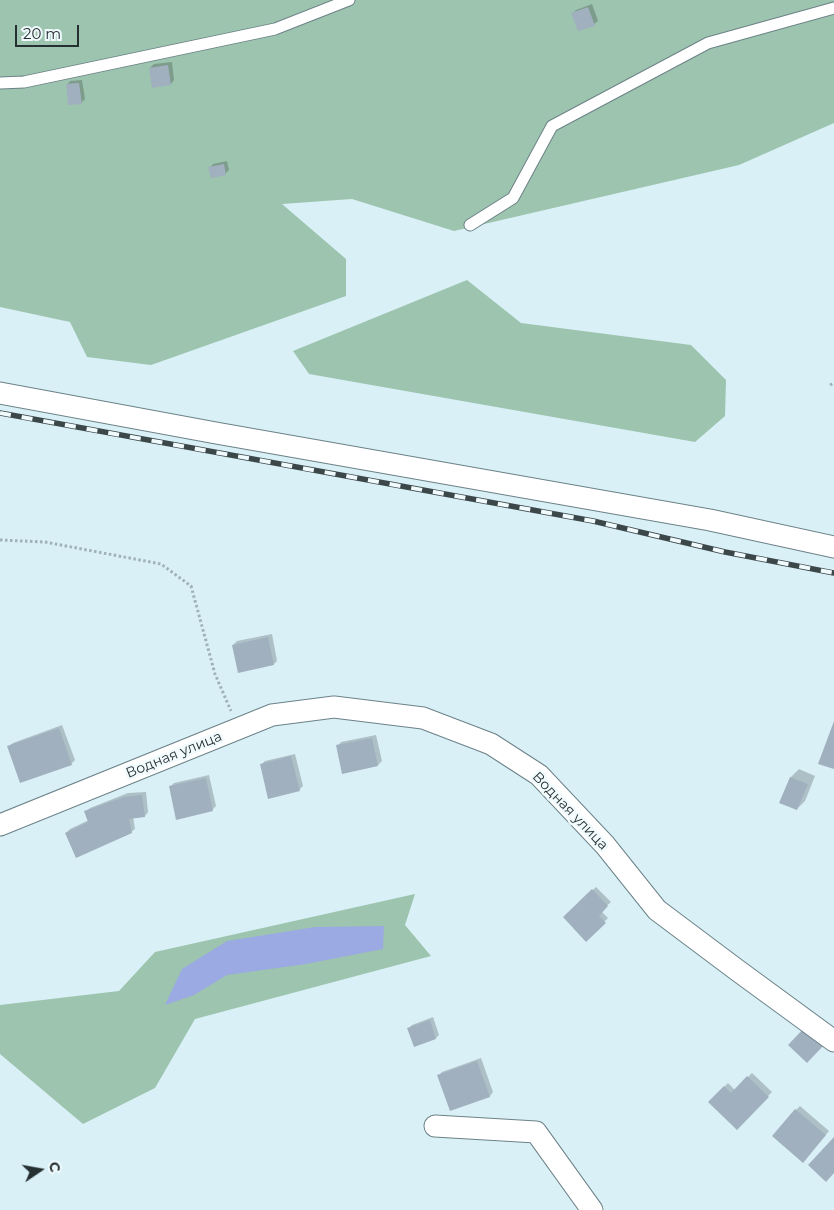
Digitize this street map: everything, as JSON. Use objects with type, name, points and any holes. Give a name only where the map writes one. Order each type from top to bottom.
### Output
[{"type":"street","points":[[0,393],[710,520],[834,547]]},
{"type":"street","name":"Водная улица","points":[[0,825],[272,715],[334,707],[423,718],[491,744],[539,775],[604,845],[657,910],[834,1041]]},
{"type":"street","points":[[434,1126],[536,1132],[592,1210]]},
{"type":"lane","points":[[0,83],[24,82],[275,29],[349,0]]},
{"type":"lane","points":[[470,225],[513,198],[552,126],[708,43],[834,8]]},
{"type":"path","points":[[0,540],[45,542],[160,564],[192,586],[215,674],[238,729]]},
{"type":"green space","points":[[0,0],[834,0],[834,123],[739,165],[454,231],[352,199],[282,204],[346,259],[346,296],[151,365],[87,357],[70,322],[0,307]]},
{"type":"green space","points":[[467,280],[521,323],[691,345],[726,380],[725,416],[695,442],[309,374],[293,351]]},
{"type":"green space","points":[[415,894],[405,925],[431,956],[195,1019],[155,1088],[83,1124],[0,1054],[0,1005],[119,991],[155,952]]},
{"type":"water","points":[[384,926],[383,949],[306,964],[227,975],[194,995],[165,1005],[182,969],[227,941],[315,927]]},
{"type":"building","points":[[588,7],[595,26],[578,31],[571,13]]},
{"type":"building","points":[[168,65],[171,85],[152,88],[149,68]]},
{"type":"building","points":[[79,83],[82,104],[68,105],[66,84]]},
{"type":"building","points":[[224,164],[226,175],[211,178],[208,167]]},
{"type":"building","points":[[268,637],[274,665],[238,673],[232,645]]},
{"type":"building","points":[[834,721],[834,769],[818,764]]},
{"type":"building","points":[[59,728],[72,765],[20,783],[7,746]]},
{"type":"building","points":[[372,738],[378,766],[342,774],[336,745]]},
{"type":"building","points":[[291,756],[300,791],[268,799],[260,764]]},
{"type":"building","points":[[790,777],[808,784],[797,810],[779,803]]},
{"type":"building","points":[[206,778],[213,811],[176,820],[169,786]]},
{"type":"building","points":[[142,795],[145,817],[129,819],[132,833],[76,858],[65,833],[88,822],[84,811],[124,797]]},
{"type":"building","points":[[592,889],[608,906],[599,916],[606,923],[586,942],[563,917]]},
{"type":"building","points":[[430,1020],[436,1039],[414,1047],[407,1028]]},
{"type":"building","points":[[806,1026],[825,1044],[807,1063],[788,1045]]},
{"type":"building","points":[[477,1061],[490,1097],[450,1111],[437,1075]]},
{"type":"building","points":[[747,1076],[769,1097],[737,1130],[708,1102],[724,1086],[731,1093]]},
{"type":"building","points":[[795,1109],[826,1135],[803,1163],[772,1136]]},
{"type":"building","points":[[834,1137],[834,1173],[826,1182],[808,1165]]},
{"type":"railway","points":[[0,413],[593,521],[725,552],[834,573]]}]
